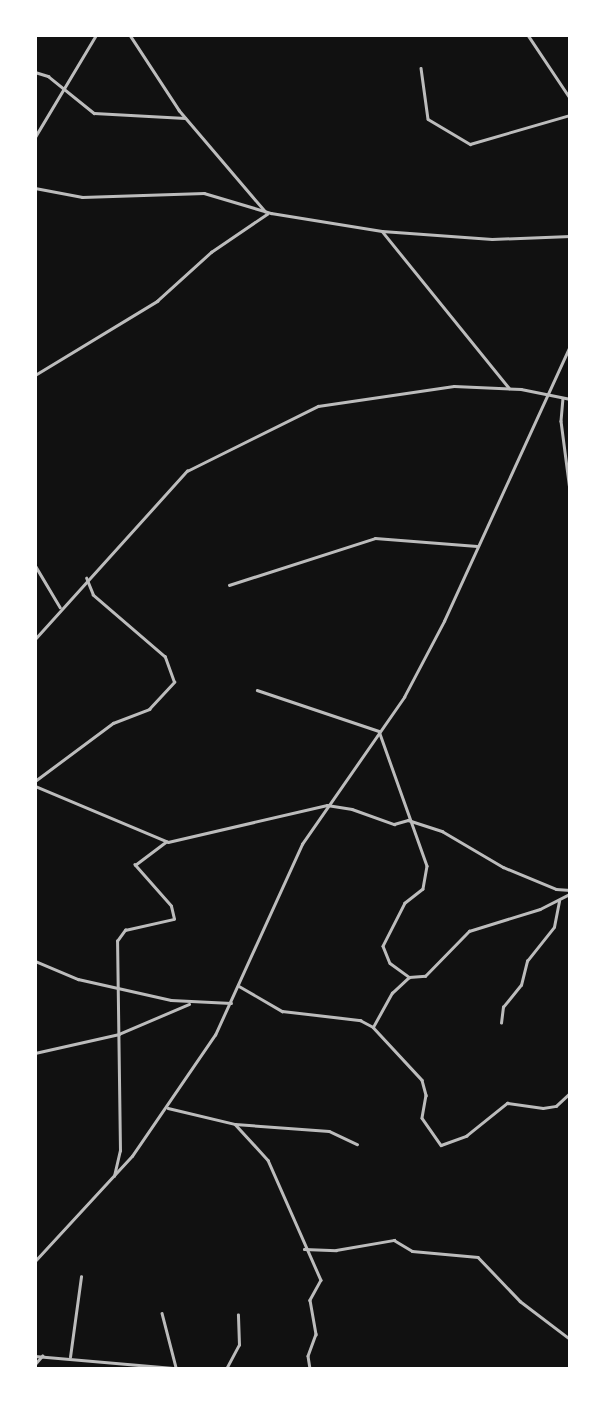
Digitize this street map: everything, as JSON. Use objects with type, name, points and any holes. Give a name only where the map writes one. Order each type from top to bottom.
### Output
[{"type":"street","points":[[35,137],[65,91],[96,35]]},
{"type":"street","points":[[130,35],[186,118],[265,212]]},
{"type":"street","points":[[528,35],[570,97]]},
{"type":"street","points":[[422,68],[428,119],[470,144],[570,115]]},
{"type":"street","points":[[35,72],[48,76],[101,115],[186,118]]},
{"type":"street","points":[[35,188],[82,197],[204,193],[265,212],[382,231],[492,239],[570,236]]},
{"type":"street","points":[[35,375],[157,301],[211,252],[259,216],[271,213]]},
{"type":"street","points":[[382,231],[509,388]]},
{"type":"street","points":[[35,1261],[114,1179],[168,1108],[215,1035],[279,891],[327,805],[412,683],[545,394],[570,346]]},
{"type":"street","points":[[35,639],[60,607],[187,471],[318,406],[454,386],[509,388],[570,399]]},
{"type":"street","points":[[563,398],[561,421],[570,490]]},
{"type":"street","points":[[229,585],[375,538],[477,546]]},
{"type":"street","points":[[35,565],[60,607]]},
{"type":"street","points":[[86,579],[93,595],[165,657],[174,681],[149,709],[113,723],[35,784],[168,842]]},
{"type":"street","points":[[257,690],[379,731],[392,757],[397,792],[412,821],[427,877],[421,891],[405,903],[383,949],[390,963],[409,977]]},
{"type":"street","points":[[114,1179],[120,1151],[117,986],[121,932],[174,919],[171,906],[135,867],[152,849],[168,842],[327,805],[394,824],[412,821],[455,836],[503,867],[555,889],[570,892]]},
{"type":"street","points":[[373,1027],[392,993],[409,977],[425,976],[470,931],[559,901],[570,892]]},
{"type":"street","points":[[501,1023],[503,1007],[521,985],[527,961],[554,927],[559,901]]},
{"type":"street","points":[[35,961],[78,979],[192,1002],[230,1003]]},
{"type":"street","points":[[239,986],[282,1011],[360,1020],[373,1027],[422,1080],[426,1095],[422,1118],[442,1145],[466,1136],[501,1105],[543,1108],[556,1105],[570,1093]]},
{"type":"street","points":[[35,1054],[119,1034],[192,1002]]},
{"type":"street","points":[[168,1108],[235,1124],[317,1129],[357,1144]]},
{"type":"street","points":[[235,1124],[268,1160],[304,1249],[321,1280],[310,1300],[316,1334],[308,1359],[310,1369]]},
{"type":"street","points":[[304,1249],[336,1250],[394,1240],[412,1251],[478,1257],[520,1301],[570,1339]]},
{"type":"street","points":[[70,1358],[81,1277]]},
{"type":"street","points":[[162,1313],[176,1367]]},
{"type":"street","points":[[226,1369],[239,1345],[239,1315]]},
{"type":"street","points":[[35,1356],[184,1369]]},
{"type":"street","points":[[35,1364],[42,1356]]}]
